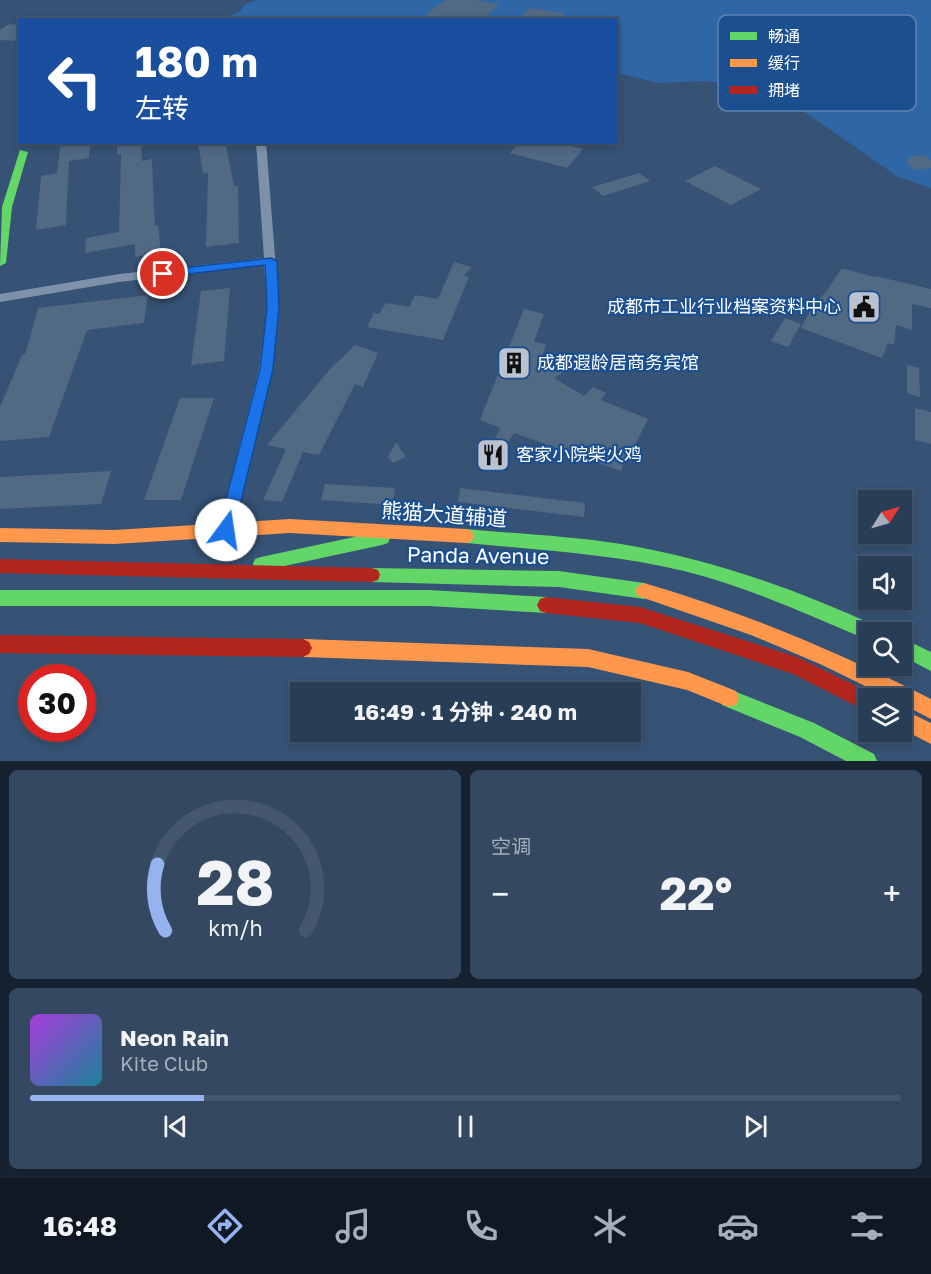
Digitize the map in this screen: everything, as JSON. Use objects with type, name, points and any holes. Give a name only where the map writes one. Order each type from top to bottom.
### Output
[{"type":"street","points":[[226,530],[266,369],[273,307],[261,144]]},
{"type":"street","points":[[0,263],[2,231],[14,177],[23,152]]},
{"type":"street","points":[[0,298],[119,279],[271,261]]},
{"type":"street","name":"熊猫大道辅道","points":[[0,535],[114,537],[290,526],[408,532],[620,551],[702,568],[816,606],[858,626]]},
{"type":"street","points":[[230,570],[408,532]]},
{"type":"street","name":"Panda Avenue","points":[[0,566],[559,579],[643,591],[723,617],[852,668],[931,708]]},
{"type":"street","points":[[0,598],[429,598],[585,608],[640,615],[797,666],[858,697]]},
{"type":"street","points":[[0,644],[334,648],[588,658],[688,681],[807,730],[867,761]]},
{"type":"street","points":[[912,652],[931,662]]},
{"type":"street","points":[[912,724],[931,734]]},
{"type":"shaded area","points":[[259,0],[931,0],[931,188],[898,177],[803,111],[916,111],[916,15],[718,15],[718,82],[659,83],[618,73],[618,18],[225,18],[240,11],[245,4]]},
{"type":"building","points":[[474,0],[500,4],[484,18],[422,18],[444,1]]},
{"type":"building","points":[[530,8],[564,13],[564,18],[518,18]]},
{"type":"building","points":[[9,24],[18,25],[18,38],[13,41],[0,40],[0,30]]},
{"type":"building","points":[[61,144],[90,144],[89,158],[69,161],[66,225],[36,230],[41,176],[57,173]]},
{"type":"building","points":[[117,144],[141,144],[142,161],[152,159],[155,226],[158,225],[161,252],[135,257],[135,244],[85,253],[86,238],[119,232],[121,154],[117,155]]},
{"type":"building","points":[[198,144],[225,144],[234,186],[238,186],[239,243],[206,247],[208,173],[203,174]]},
{"type":"building","points":[[518,144],[563,144],[583,149],[567,168],[510,153]]},
{"type":"building","points":[[925,155],[931,160],[931,168],[914,170],[906,161],[913,156]]},
{"type":"building","points":[[715,166],[761,189],[731,205],[685,181]]},
{"type":"building","points":[[639,173],[650,181],[603,196],[592,187]]},
{"type":"building","points":[[454,262],[471,267],[464,276],[469,277],[443,340],[367,327],[374,313],[379,314],[386,303],[409,307],[415,295],[438,299]]},
{"type":"building","points":[[842,268],[931,289],[931,308],[912,304],[912,330],[896,325],[894,345],[888,343],[882,358],[801,328],[814,304],[825,293]]},
{"type":"building","points":[[230,288],[224,361],[191,365],[201,291]]},
{"type":"building","points":[[148,295],[144,323],[87,330],[49,437],[0,441],[0,407],[22,355],[25,355],[38,308]]},
{"type":"building","points":[[524,309],[544,314],[534,342],[546,344],[542,356],[564,372],[554,378],[584,396],[593,387],[606,393],[601,400],[648,419],[632,451],[628,450],[621,471],[514,433],[492,470],[479,465],[501,428],[480,420]]},
{"type":"building","points":[[785,318],[801,324],[788,347],[771,341]]},
{"type":"building","points":[[355,345],[378,353],[363,387],[355,384],[319,455],[303,452],[282,502],[263,500],[286,449],[267,445],[330,369]]},
{"type":"building","points":[[907,365],[919,368],[920,397],[907,393]]},
{"type":"building","points":[[180,398],[214,398],[181,500],[144,500]]},
{"type":"building","points":[[915,408],[931,412],[931,444],[915,440]]},
{"type":"building","points":[[396,442],[406,457],[393,463],[388,457]]},
{"type":"building","points":[[111,471],[101,504],[0,509],[0,477]]},
{"type":"building","points":[[325,484],[395,488],[393,505],[321,500]]},
{"type":"building","points":[[460,488],[585,503],[584,517],[458,502]]},
{"type":"traffic: fast","points":[[0,263],[7,207],[23,152]]},
{"type":"traffic: fast","points":[[466,536],[602,548],[686,564],[781,594],[858,626]]},
{"type":"traffic: fast","points":[[261,564],[382,538]]},
{"type":"traffic: fast","points":[[372,575],[559,579],[644,591]]},
{"type":"traffic: fast","points":[[0,598],[429,598],[546,605]]},
{"type":"traffic: fast","points":[[912,652],[931,662]]},
{"type":"traffic: fast","points":[[729,698],[807,730],[867,761]]},
{"type":"traffic: slow","points":[[0,535],[114,537],[290,526],[466,536]]},
{"type":"traffic: slow","points":[[644,591],[719,614],[791,642],[931,709]]},
{"type":"traffic: slow","points":[[303,648],[588,658],[688,681],[729,698]]},
{"type":"traffic: slow","points":[[912,724],[931,734]]},
{"type":"traffic: jam","points":[[0,566],[372,575]]},
{"type":"traffic: jam","points":[[546,605],[640,615],[797,666],[858,697]]},
{"type":"traffic: jam","points":[[0,644],[303,648]]},
{"type":"place","name":"成都市工业行业档案资料中心","points":[[864,307]]},
{"type":"place","name":"成都遐龄居商务宾馆","points":[[514,363]]},
{"type":"place","name":"客家小院柴火鸡","points":[[493,455]]},
{"type":"route","points":[[163,274],[271,261],[273,307],[266,369],[226,530]]}]
